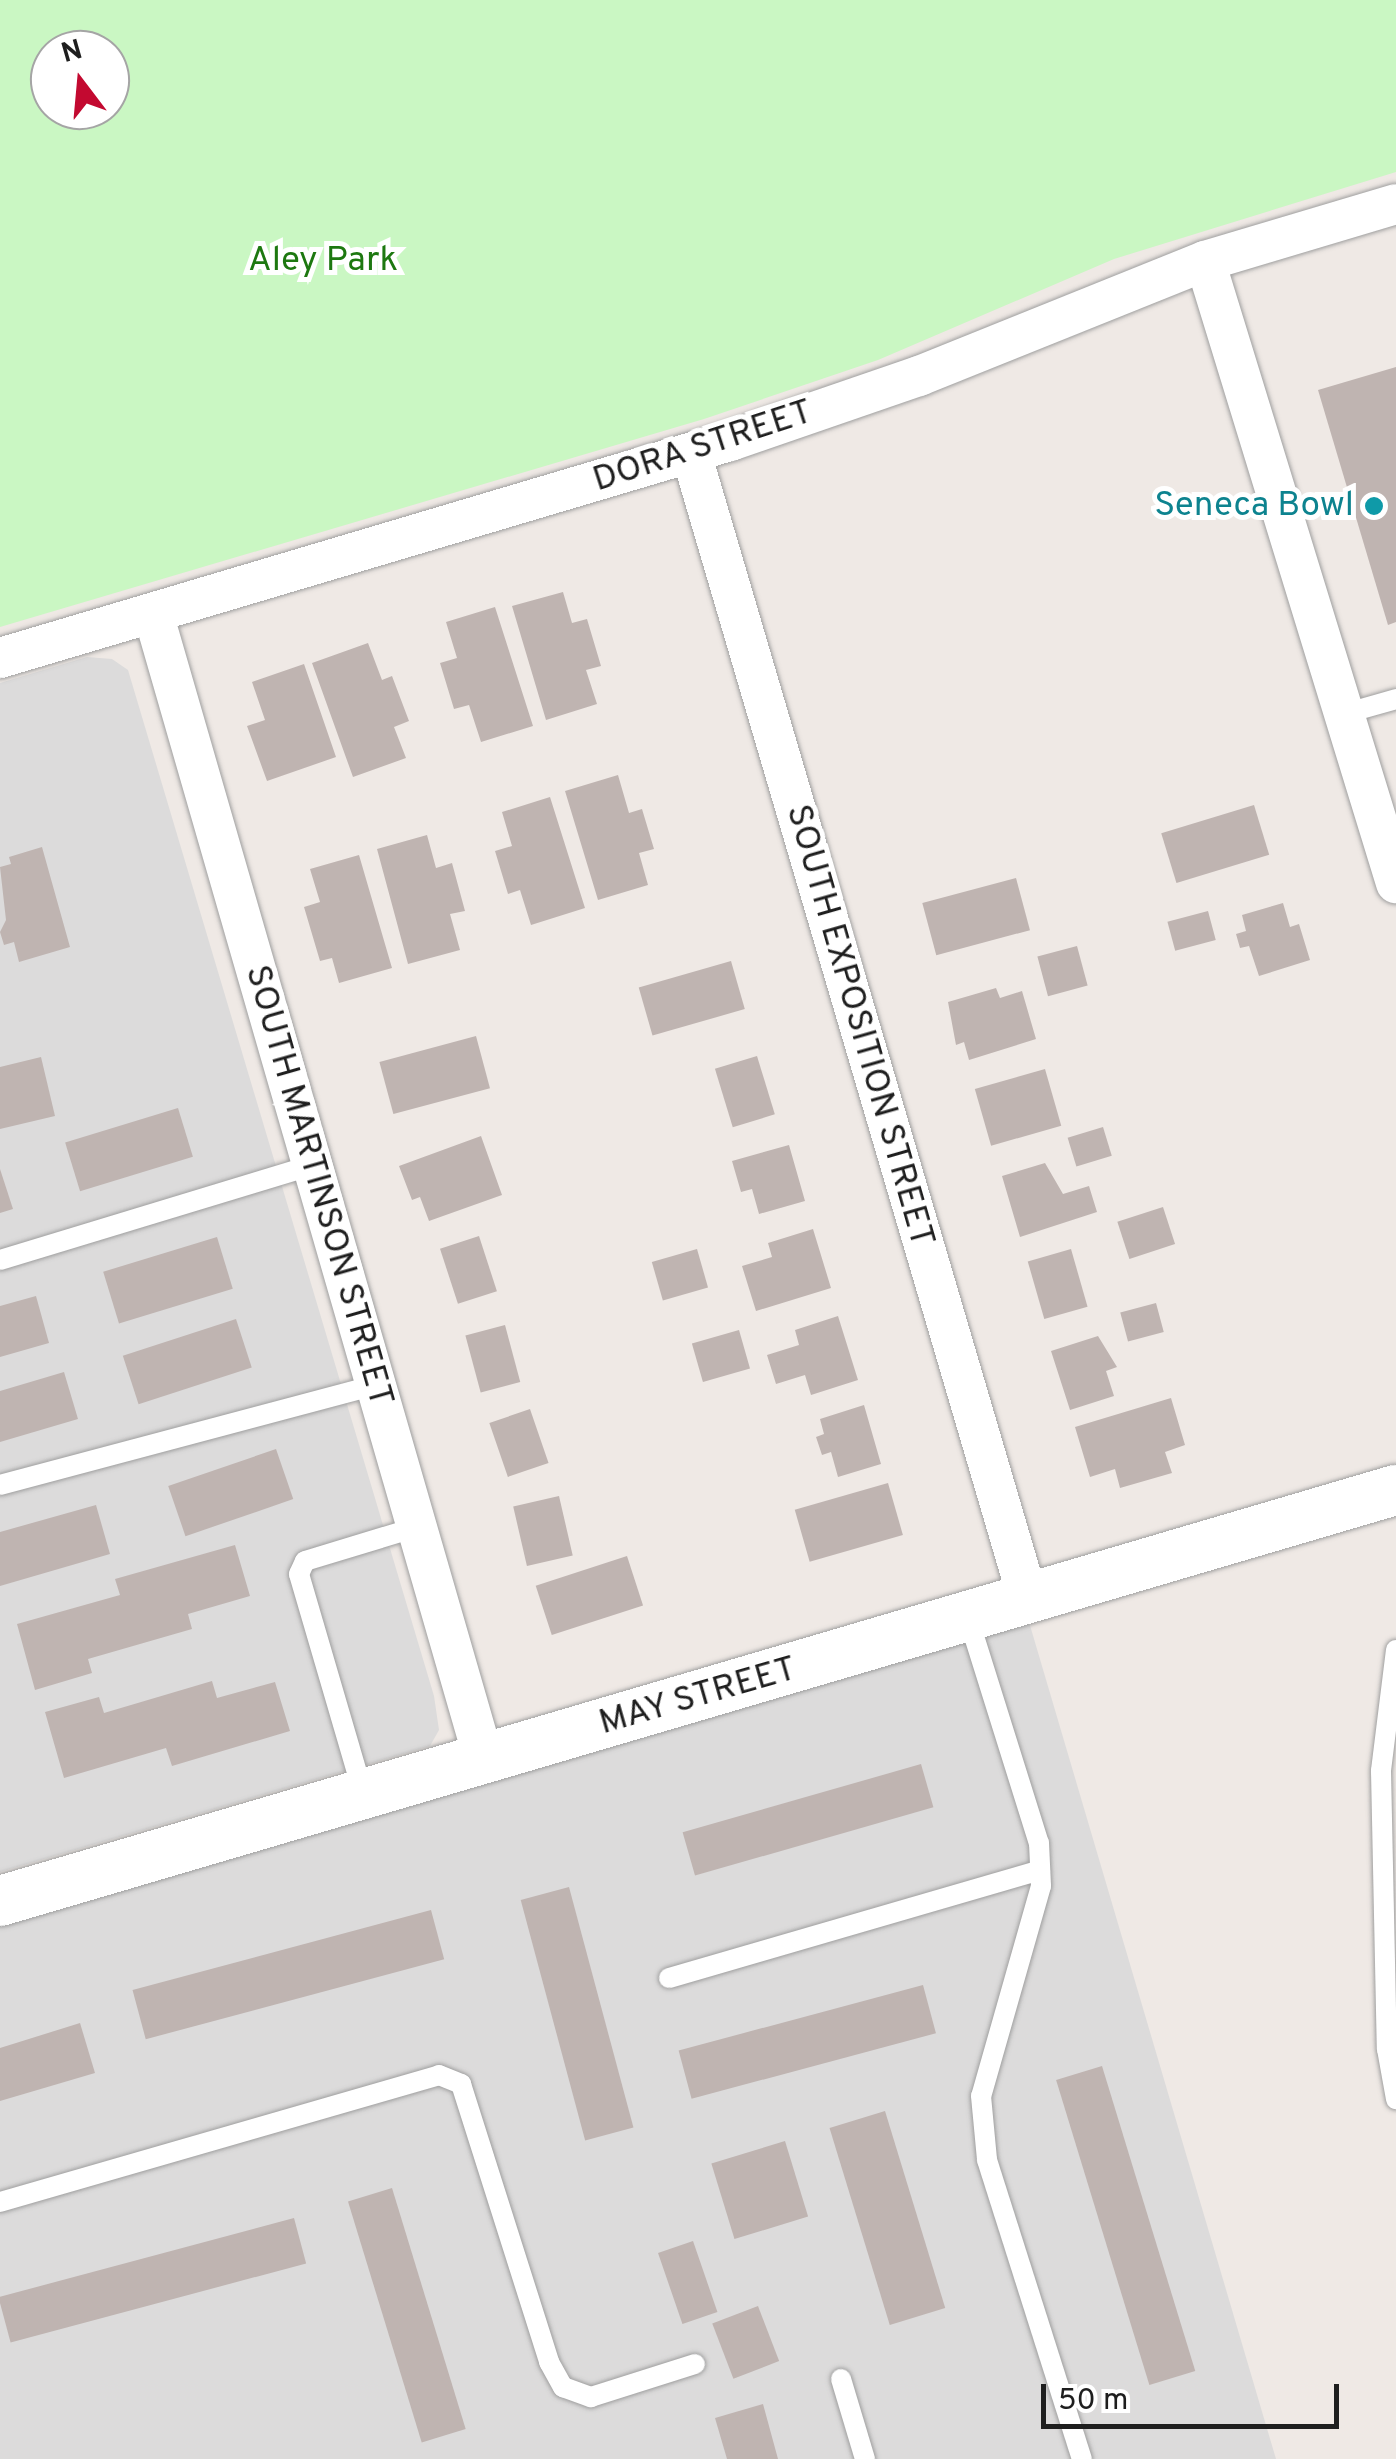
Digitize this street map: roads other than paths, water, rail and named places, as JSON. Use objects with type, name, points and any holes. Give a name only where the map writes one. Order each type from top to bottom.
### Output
[{"type":"street","name":"DORA STREET","points":[[0,658],[691,453],[919,376],[1205,262],[1396,204]]},
{"type":"street","points":[[1205,262],[1348,713],[1384,799],[1396,883]]},
{"type":"street","name":"SOUTH EXPOSITION STREET","points":[[691,453],[1028,1599]]},
{"type":"street","name":"SOUTH MARTINSON STREET","points":[[152,613],[484,1760]]},
{"type":"street","name":"MAY STREET","points":[[0,1901],[1396,1490]]},
{"type":"lane","points":[[1348,713],[1396,699]]},
{"type":"lane","points":[[0,1260],[312,1165]]},
{"type":"lane","points":[[0,1485],[376,1386]]},
{"type":"lane","points":[[363,1792],[299,1574],[305,1561],[417,1527]]},
{"type":"lane","points":[[968,1617],[1039,1843],[1040,1870],[981,2096],[987,2160],[1082,2459]]},
{"type":"lane","points":[[1396,1650],[1382,1771],[1387,2049],[1396,2099]]},
{"type":"lane","points":[[669,1978],[1040,1870]]},
{"type":"lane","points":[[0,2202],[440,2075],[461,2084],[549,2362],[564,2387],[592,2397],[695,2364]]},
{"type":"lane","points":[[841,2379],[865,2459]]},
{"type":"place","name":"Seneca Bowl","points":[[1374,506]]},
{"type":"park label","name":"Aley Park","points":[[323,261]]}]
